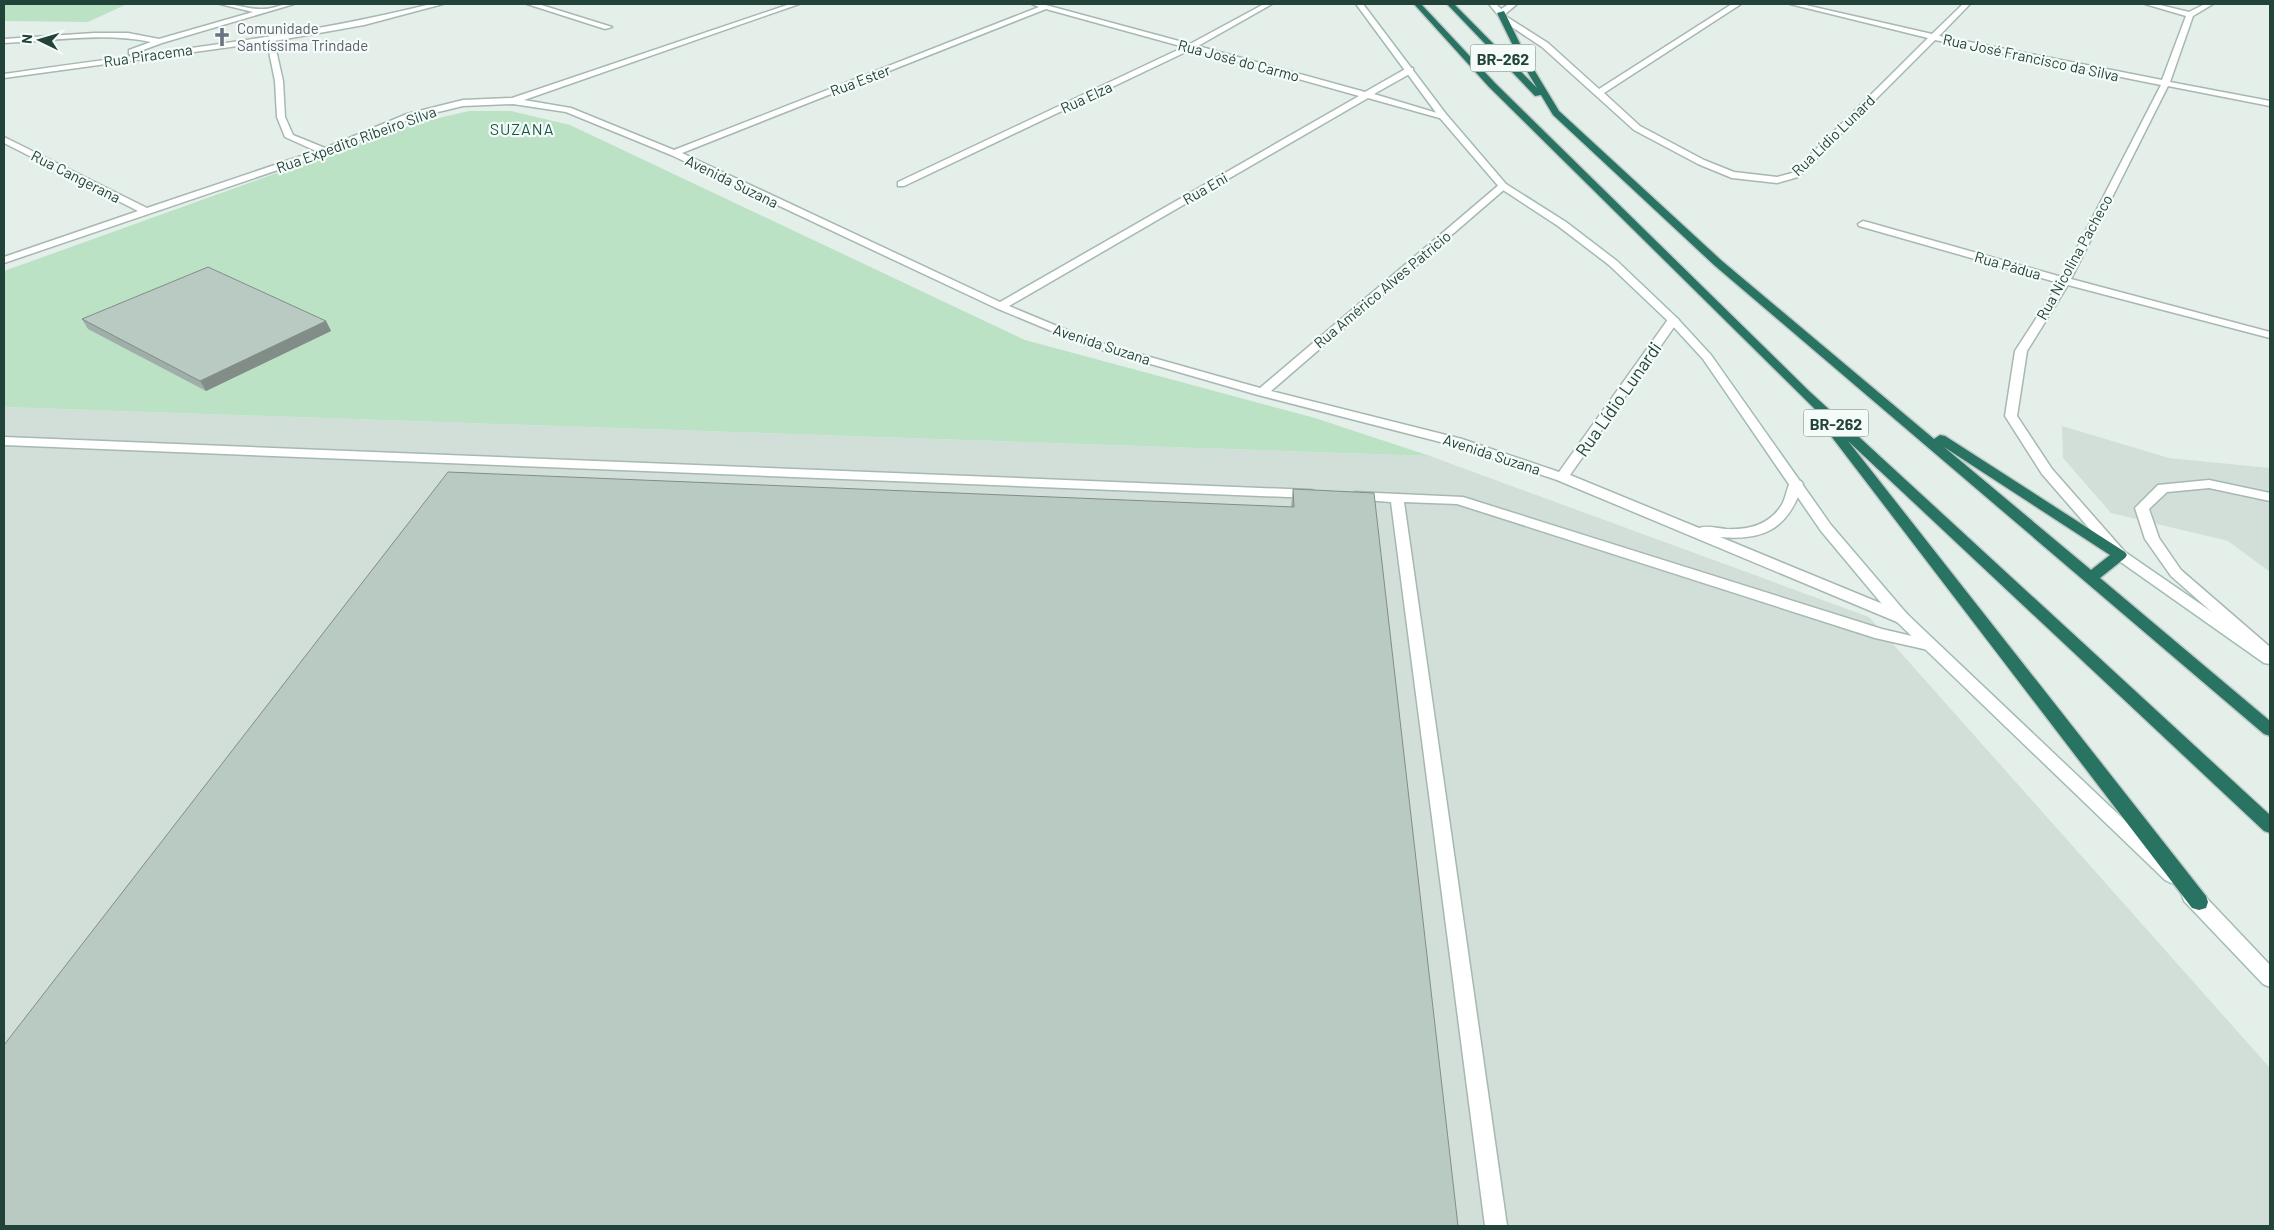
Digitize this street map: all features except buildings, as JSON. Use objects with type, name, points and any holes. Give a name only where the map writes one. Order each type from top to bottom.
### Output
[{"type":"highway","name":"BR-262","points":[[1417,4],[1492,85],[1805,394],[2270,826]]},
{"type":"highway","name":"BR-262","points":[[1450,4],[1556,113],[1718,263],[2092,577],[2270,730]]},
{"type":"highway","points":[[1503,16],[1523,58],[1556,113]]},
{"type":"highway","points":[[1805,394],[2199,902]]},
{"type":"highway","points":[[1884,403],[2120,555],[2092,577]]},
{"type":"street","points":[[224,4],[260,12]]},
{"type":"street","points":[[109,61],[159,41],[290,4]]},
{"type":"street","name":"Rua Piracema","points":[[4,76],[270,39],[364,23],[439,4]]},
{"type":"street","points":[[532,4],[608,27]]},
{"type":"street","name":"Rua Expedito Ribeiro Silva","points":[[4,260],[325,151],[410,116],[464,103],[513,100],[796,4]]},
{"type":"street","name":"Rua José do Carmo","points":[[1035,4],[1443,116]]},
{"type":"street","name":"Rua Elza","points":[[901,184],[1191,47],[1269,4]]},
{"type":"street","points":[[1358,4],[1410,70],[1443,116],[1503,186],[1562,224],[1612,263],[1673,320],[1707,357],[1826,528],[1902,618],[1928,645],[2199,902],[2270,965]]},
{"type":"street","name":"Rua Lídio Lunard","points":[[1492,4],[1503,16],[1545,45],[1603,91],[1637,128],[1701,162],[1732,175],[1777,180],[1795,175],[1967,4]]},
{"type":"street","points":[[1503,16],[1513,4]]},
{"type":"street","points":[[1603,91],[1737,4]]},
{"type":"street","name":"Rua José Francisco da Silva","points":[[1793,4],[1933,37],[2270,104]]},
{"type":"street","points":[[2149,4],[2190,15],[2210,4]]},
{"type":"street","name":"Rua Ester","points":[[674,153],[1046,7]]},
{"type":"street","name":"Rua Nicolina Pacheco","points":[[2190,15],[2165,84],[2064,281],[2021,351],[2011,416],[2047,471],[2120,555],[2270,659]]},
{"type":"street","points":[[4,42],[85,35],[128,35],[159,41]]},
{"type":"street","points":[[270,39],[279,81],[281,117],[289,136],[325,151]]},
{"type":"street","name":"Rua Eni","points":[[1000,306],[1410,70]]},
{"type":"street","name":"Avenida Suzana","points":[[513,100],[568,110],[674,153],[1000,306],[1089,343],[1262,392],[1456,442],[1562,477],[1902,618]]},
{"type":"street","name":"Rua Cangerana","points":[[4,140],[147,212]]},
{"type":"street","name":"Rua Américo Alves Patrício","points":[[1262,392],[1503,186]]},
{"type":"street","name":"Rua Pádua","points":[[1863,224],[2064,281],[2270,336]]},
{"type":"street","name":"Rua Lídio Lunardi","points":[[1562,477],[1673,320]]},
{"type":"street","points":[[4,441],[1458,500],[1880,634],[1928,645]]},
{"type":"street","name":"Avenida Suzana","points":[[1683,527],[1728,534],[1764,528],[1782,514],[1787,507],[1796,484]]},
{"type":"street","points":[[2270,497],[2209,484],[2163,488],[2142,508],[2152,539],[2176,573],[2270,655]]},
{"type":"street","points":[[1397,497],[1496,1226]]},
{"type":"street","points":[[2199,902],[2270,978]]},
{"type":"shaded area","points":[[4,407],[1430,456],[1869,617],[2270,1068],[2270,1226],[4,1226]]},
{"type":"shaded area","points":[[2062,426],[2169,458],[2270,468],[2270,572],[2228,541],[2111,513],[2063,458]]},
{"type":"green space","points":[[4,4],[127,4],[88,22],[4,21]]},
{"type":"green space","points":[[469,111],[511,111],[570,125],[1025,340],[1315,418],[1430,456],[4,407],[4,271],[416,123]]},
{"type":"place","name":"Comunidade Santíssima Trindade","points":[[222,37]]},
{"type":"district","name":"SUZANA","points":[[522,128]]}]
